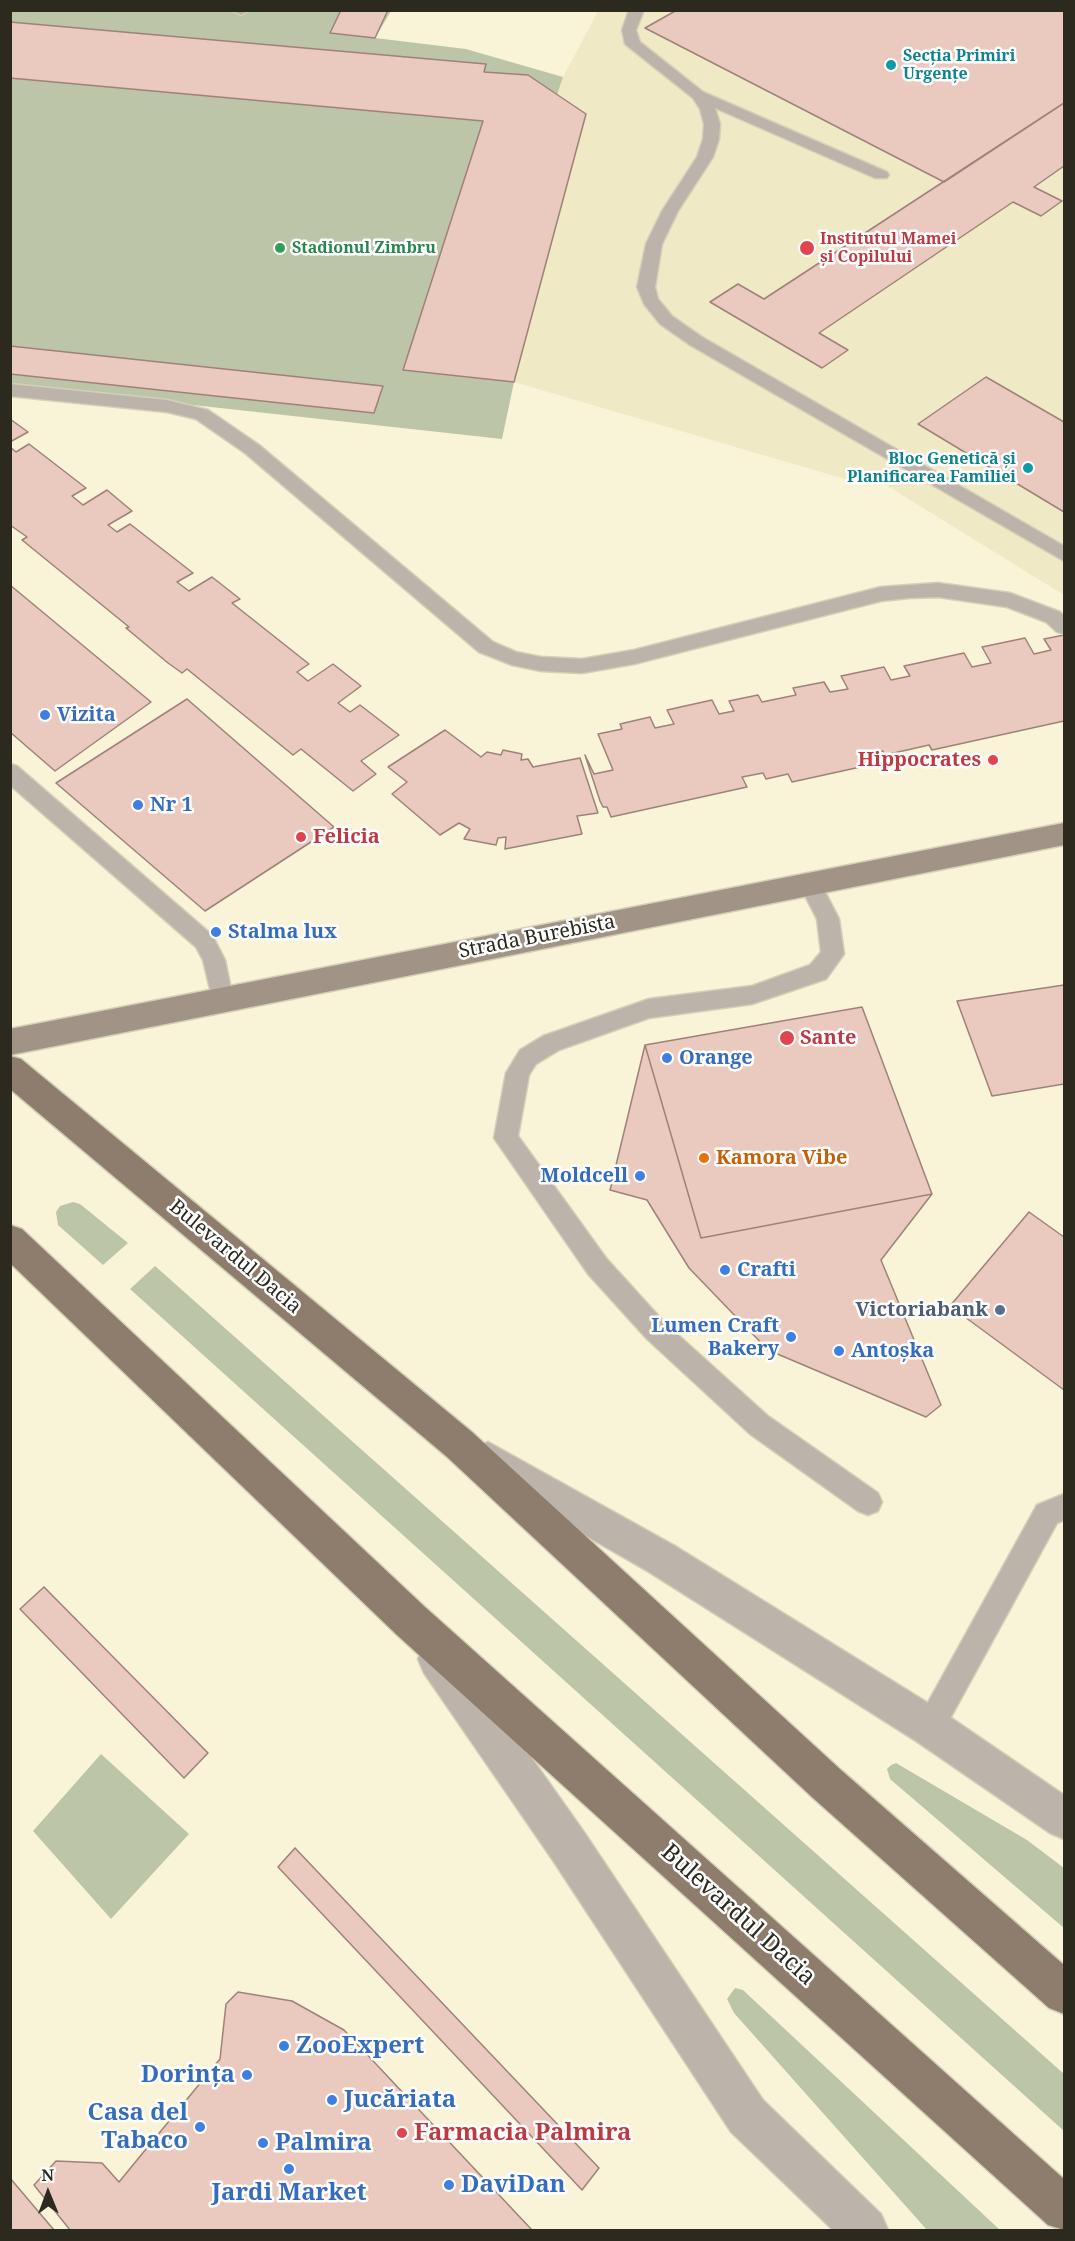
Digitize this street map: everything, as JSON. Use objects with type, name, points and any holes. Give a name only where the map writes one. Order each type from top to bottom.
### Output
[{"type":"main road","name":"Strada Burebista","points":[[10,1042],[1065,834]]},
{"type":"main road","name":"Bulevardul Dacia","points":[[10,1070],[459,1444],[826,1784],[1065,1993]]},
{"type":"main road","name":"Bulevardul Dacia","points":[[10,1240],[411,1621],[1065,2209]]},
{"type":"street","name":"Bulevardul Dacia","points":[[459,1444],[662,1559],[930,1727],[1065,1819]]},
{"type":"street","name":"Bulevardul Dacia","points":[[411,1621],[569,1847],[747,2116],[865,2230]]},
{"type":"lane","points":[[637,10],[629,30],[633,44],[698,95],[708,108],[712,124],[711,140],[705,157],[670,211],[654,244],[646,287],[656,307],[666,320],[696,341],[1065,554]]},
{"type":"lane","points":[[698,95],[881,175]]},
{"type":"lane","points":[[10,390],[167,406],[202,414],[252,450],[486,647],[512,658],[541,664],[582,666],[634,657],[881,594],[909,591],[938,591],[1010,600],[1053,617],[1065,627]]},
{"type":"lane","points":[[10,772],[204,941],[214,960],[222,999]]},
{"type":"lane","points":[[810,884],[828,919],[833,954],[818,972],[752,995],[649,1009],[551,1043],[528,1057],[518,1073],[506,1138],[597,1266],[656,1331],[759,1425],[868,1502]]},
{"type":"lane","points":[[930,1727],[1047,1514],[1065,1507]]},
{"type":"shaded area","name":"Institutul Mamei și Copilului","points":[[598,11],[1064,11],[1064,595],[860,469],[848,480],[514,382],[586,114],[557,95],[563,77]]},
{"type":"green space","name":"Stadionul Zimbru","points":[[11,11],[391,11],[375,38],[466,49],[563,77],[557,95],[586,114],[514,382],[502,439],[11,385]]},
{"type":"green space","points":[[73,1202],[80,1204],[128,1243],[103,1265],[58,1225],[56,1212],[60,1206]]},
{"type":"green space","points":[[155,1266],[1064,2074],[1064,2131],[130,1289]]},
{"type":"green space","points":[[101,1754],[189,1834],[111,1919],[33,1831]]},
{"type":"green space","points":[[896,1763],[1027,1840],[1064,1868],[1064,1928],[890,1779],[887,1769]]},
{"type":"green space","points":[[735,1988],[743,1990],[1000,2230],[927,2230],[734,2013],[727,1999]]},
{"type":"building","points":[[341,10],[388,10],[375,38],[330,33]]},
{"type":"building","name":"Secția Primiri Urgențe","points":[[677,10],[1064,10],[1064,103],[944,182],[645,28]]},
{"type":"building","points":[[10,22],[486,64],[484,72],[528,75],[586,114],[514,382],[403,370],[483,121],[10,78]]},
{"type":"building","points":[[1064,103],[1064,166],[1034,187],[1062,201],[1041,216],[1013,202],[819,333],[848,350],[822,368],[710,302],[738,284],[764,299]]},
{"type":"building","points":[[10,346],[383,386],[374,413],[10,374]]},
{"type":"building","name":"Bloc Genetică și Planificarea Familiei","points":[[986,377],[1064,422],[1064,512],[918,424]]},
{"type":"building","points":[[10,419],[28,432],[10,442]]},
{"type":"building","points":[[29,444],[86,488],[72,496],[83,505],[107,490],[132,511],[108,525],[117,532],[130,524],[193,573],[177,582],[189,591],[212,577],[240,599],[232,603],[309,664],[297,672],[308,681],[333,664],[361,686],[338,703],[350,712],[360,705],[399,735],[361,761],[376,774],[353,791],[301,749],[293,755],[187,669],[182,673],[168,663],[126,628],[129,627],[22,540],[27,537],[10,525],[10,447],[16,452]]},
{"type":"building","points":[[10,585],[151,702],[55,771],[10,732]]},
{"type":"building","points":[[1064,635],[1064,721],[932,750],[929,745],[885,755],[883,751],[860,756],[865,766],[792,782],[788,774],[766,779],[763,773],[742,777],[747,787],[611,817],[607,807],[603,807],[600,801],[585,755],[594,774],[613,770],[598,734],[622,729],[620,724],[650,717],[655,728],[674,724],[667,710],[712,700],[719,714],[734,711],[729,701],[758,695],[762,702],[796,695],[793,688],[824,682],[830,692],[848,689],[841,676],[884,667],[891,680],[910,676],[904,666],[964,653],[972,667],[991,663],[982,647],[1025,638],[1034,654],[1051,650],[1044,639]]},
{"type":"building","points":[[187,699],[334,827],[205,911],[56,783]]},
{"type":"building","points":[[445,730],[481,757],[487,752],[501,755],[503,750],[522,754],[521,760],[528,759],[533,767],[580,758],[598,813],[577,816],[582,834],[505,849],[506,837],[498,838],[496,845],[464,839],[470,829],[459,823],[440,835],[392,794],[407,782],[388,767]]},
{"type":"building","points":[[1064,985],[1064,1084],[992,1096],[957,1001]]},
{"type":"building","points":[[862,1007],[932,1194],[701,1238],[645,1045]]},
{"type":"building","points":[[645,1045],[701,1238],[932,1194],[881,1260],[941,1405],[926,1417],[768,1350],[689,1268],[647,1200],[610,1190]]},
{"type":"building","points":[[1029,1212],[1064,1237],[1064,1390],[950,1306]]},
{"type":"building","points":[[44,1587],[208,1753],[184,1778],[20,1609]]},
{"type":"building","points":[[295,1848],[599,2168],[582,2190],[278,1867]]},
{"type":"building","points":[[238,1992],[292,2001],[344,2030],[532,2230],[70,2230],[34,2185],[56,2161],[102,2163],[119,2182],[220,2059],[226,2004]]},
{"type":"building","points":[[10,2178],[54,2230],[10,2230]]},
{"type":"place","name":"Secția Primiri Urgențe","points":[[891,65]]},
{"type":"place","name":"Stadionul Zimbru","points":[[280,248]]},
{"type":"place","name":"Institutul Mamei și Copilului","points":[[807,248]]},
{"type":"place","name":"Bloc Genetică și Planificarea Familiei","points":[[1028,468]]},
{"type":"place","name":"Vizita","points":[[45,715]]},
{"type":"place","name":"Hippocrates","points":[[993,760]]},
{"type":"place","name":"Nr 1","points":[[138,805]]},
{"type":"place","name":"Felicia","points":[[301,837]]},
{"type":"place","name":"Stalma lux","points":[[216,932]]},
{"type":"place","name":"Sante","points":[[787,1038]]},
{"type":"place","name":"Orange","points":[[667,1058]]},
{"type":"place","name":"Kamora Vibe","points":[[704,1158]]},
{"type":"place","name":"Moldcell","points":[[640,1176]]},
{"type":"place","name":"Crafti","points":[[725,1270]]},
{"type":"place","name":"Victoriabank","points":[[1000,1310]]},
{"type":"place","name":"Lumen Craft Bakery","points":[[791,1337]]},
{"type":"place","name":"Antoșka","points":[[839,1351]]},
{"type":"place","name":"ZooExpert","points":[[284,2046]]},
{"type":"place","name":"Dorința","points":[[247,2075]]},
{"type":"place","name":"Jucăriata","points":[[332,2100]]},
{"type":"place","name":"Casa del Tabaco","points":[[200,2127]]},
{"type":"place","name":"Farmacia Palmira","points":[[402,2133]]},
{"type":"place","name":"Palmira","points":[[263,2143]]},
{"type":"place","name":"Jardi Market","points":[[289,2169]]},
{"type":"place","name":"DaviDan","points":[[449,2185]]}]
